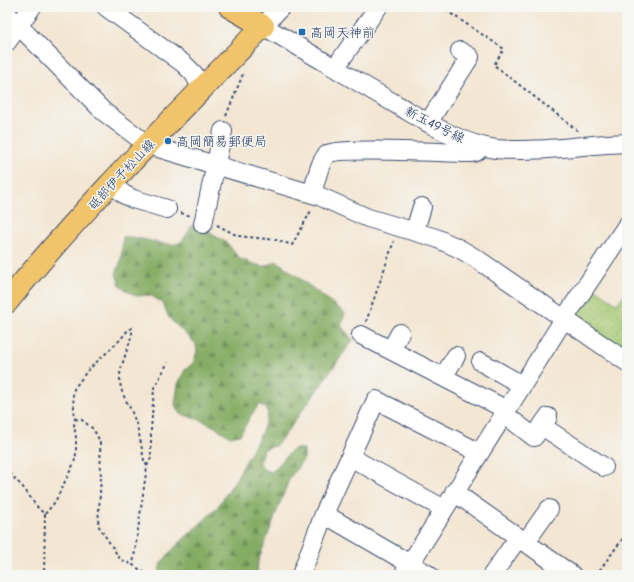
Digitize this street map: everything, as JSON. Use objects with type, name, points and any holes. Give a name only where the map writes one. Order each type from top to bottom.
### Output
[{"type":"main road","points":[[230,7],[263,26]]},
{"type":"main road","name":"砥部伊予松山線","points":[[7,302],[28,276],[111,184],[263,26]]},
{"type":"street","points":[[7,42],[12,20],[32,7]]},
{"type":"street","points":[[106,7],[184,64],[194,74],[202,89]]},
{"type":"street","points":[[263,26],[281,7]]},
{"type":"street","points":[[335,68],[378,7]]},
{"type":"street","points":[[12,20],[104,112],[148,145],[316,195],[368,218],[407,228],[436,238],[466,252],[627,362]]},
{"type":"street","name":"新玉49号線","points":[[263,26],[428,123],[458,138],[481,146],[513,150],[554,149],[627,143]]},
{"type":"street","points":[[428,123],[470,57],[460,50]]},
{"type":"street","points":[[203,222],[224,131]]},
{"type":"street","points":[[316,195],[324,159],[329,154],[350,151],[476,153],[480,150],[481,146]]},
{"type":"street","points":[[111,184],[125,195],[133,199],[167,209]]},
{"type":"street","points":[[407,228],[422,207]]},
{"type":"street","points":[[407,569],[564,319],[627,225]]},
{"type":"street","points":[[391,350],[400,333]]},
{"type":"street","points":[[362,335],[443,377],[505,412],[534,437],[545,421],[601,460]]},
{"type":"street","points":[[443,377],[456,356]]},
{"type":"street","points":[[481,362],[522,385]]},
{"type":"street","points":[[303,574],[324,514],[376,400],[480,453]]},
{"type":"street","points":[[350,457],[444,510]]},
{"type":"street","points":[[454,492],[570,574]]},
{"type":"street","points":[[492,575],[549,509]]},
{"type":"street","points":[[324,514],[407,569],[429,575]]},
{"type":"path","points":[[441,7],[504,49],[494,65],[596,145]]},
{"type":"path","points":[[224,131],[225,118],[243,74],[227,63]]},
{"type":"path","points":[[167,209],[203,222],[220,226],[238,236],[277,240],[292,245],[316,195]]},
{"type":"path","points":[[362,335],[407,228]]},
{"type":"path","points":[[44,575],[45,514],[55,502],[74,463],[76,450],[73,396],[74,389],[87,371],[120,340],[130,328],[132,328],[133,334],[121,368],[120,386],[124,398],[133,414],[144,460],[147,466]]},
{"type":"path","points":[[133,565],[147,466],[152,458],[151,430],[154,388],[168,362]]},
{"type":"path","points":[[75,419],[82,420],[92,428],[100,443],[101,477],[98,526],[120,559],[133,565],[148,575]]},
{"type":"path","points":[[7,468],[10,474],[45,514]]},
{"type":"path","points":[[596,575],[627,533]]},
{"type":"green space","points":[[192,225],[207,231],[227,243],[240,259],[263,267],[277,261],[345,313],[341,326],[353,340],[284,436],[275,446],[264,449],[259,462],[264,470],[272,472],[293,449],[304,449],[304,459],[290,477],[258,561],[257,575],[158,575],[161,563],[174,548],[217,508],[236,479],[262,432],[268,414],[266,408],[259,404],[240,435],[230,437],[201,420],[181,414],[175,405],[178,384],[185,370],[193,363],[197,352],[196,344],[169,318],[163,303],[150,295],[136,296],[121,287],[116,274],[121,260],[123,237],[138,238],[163,244],[177,244],[182,241]]},
{"type":"green space","points":[[592,286],[617,304],[627,290],[627,335],[617,349],[572,317]]},
{"type":"place","name":"高岡天神前","points":[[302,32]]},
{"type":"place","name":"高岡簡易郵便局","points":[[168,141]]}]
